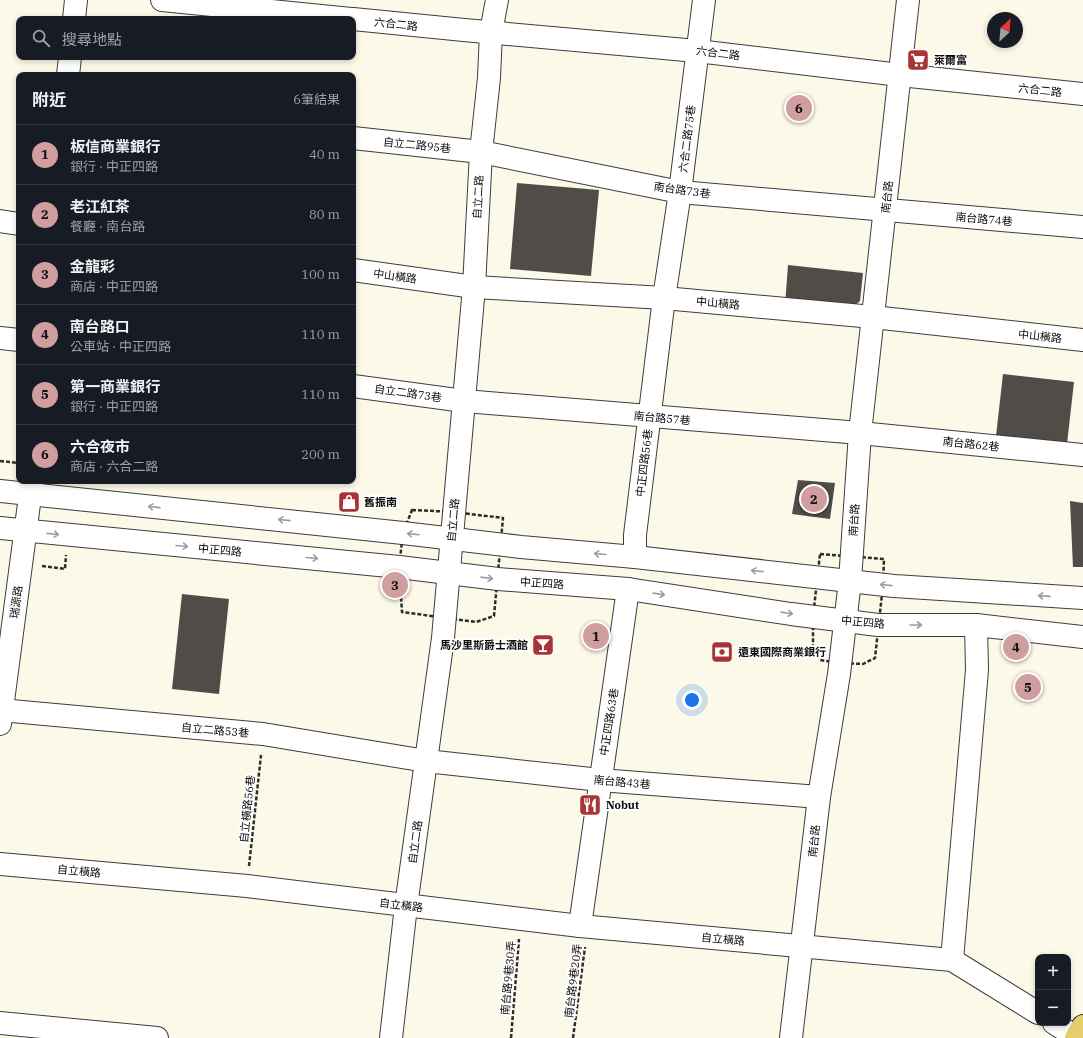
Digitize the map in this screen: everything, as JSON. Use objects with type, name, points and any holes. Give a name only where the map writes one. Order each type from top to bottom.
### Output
[{"type":"street","points":[[74,16],[76,0]]},
{"type":"street","name":"六合二路","points":[[162,0],[322,16]]},
{"type":"street","name":"自立二路","points":[[391,1038],[406,906],[443,638],[474,287],[481,152],[489,78],[491,32],[497,0]]},
{"type":"street","name":"六合二路75巷","points":[[664,298],[680,192],[704,0]]},
{"type":"street","name":"南台路","points":[[791,1038],[818,797],[839,674],[850,581],[860,433],[908,0]]},
{"type":"street","name":"六合二路","points":[[356,19],[697,51],[900,75],[1083,94]]},
{"type":"street","points":[[68,72],[70,60]]},
{"type":"street","name":"自立二路95巷","points":[[356,138],[481,152]]},
{"type":"street","name":"南台路73巷","points":[[481,152],[680,192],[885,210]]},
{"type":"street","name":"南台路74巷","points":[[885,210],[1083,227]]},
{"type":"street","points":[[0,222],[16,224]]},
{"type":"street","name":"中山橫路","points":[[356,270],[474,287],[664,298],[873,317],[1083,340]]},
{"type":"street","name":"中正四路56巷","points":[[635,557],[635,536],[664,298]]},
{"type":"street","points":[[0,338],[16,340]]},
{"type":"street","name":"自立二路73巷","points":[[356,386],[464,401]]},
{"type":"street","name":"南台路57巷","points":[[464,401],[860,433]]},
{"type":"street","name":"南台路62巷","points":[[860,433],[1083,455]]},
{"type":"street","points":[[0,491],[31,488],[452,539],[635,557],[850,581],[902,586],[1083,598]]},
{"type":"street","name":"瑞源路","points":[[0,714],[31,488]]},
{"type":"street","name":"中正四路","points":[[0,528],[399,567],[498,579],[628,590],[878,625],[976,625],[1083,637]]},
{"type":"street","name":"中正四路63巷","points":[[584,927],[600,780],[628,590]]},
{"type":"street","points":[[976,625],[977,670],[952,960],[1035,1011]]},
{"type":"street","name":"自立二路53巷","points":[[0,714],[263,734],[426,760]]},
{"type":"street","name":"南台路43巷","points":[[426,760],[600,780],[818,797]]},
{"type":"street","name":"自立橫路","points":[[0,864],[247,886],[584,927],[952,960]]},
{"type":"street","points":[[0,1023],[157,1038]]},
{"type":"street","points":[[1061,1026],[1078,1034]]},
{"type":"path","points":[[0,461],[16,463]]},
{"type":"path","name":"自立橫路56巷","points":[[247,886],[263,734]]},
{"type":"path","name":"南台路9巷30弄","points":[[511,1038],[521,920]]},
{"type":"path","name":"南台路9巷20弄","points":[[574,1038],[584,927]]},
{"type":"building","points":[[517,183],[599,190],[591,276],[510,269]]},
{"type":"building","points":[[788,265],[863,273],[860,301],[848,311],[785,305]]},
{"type":"building","points":[[1003,374],[1074,382],[1067,444],[996,436]]},
{"type":"building","points":[[798,480],[835,483],[830,519],[792,514]]},
{"type":"building","points":[[1070,501],[1083,503],[1083,567],[1073,567]]},
{"type":"building","points":[[182,594],[229,599],[219,694],[172,689]]},
{"type":"place","name":"萊爾富","points":[[918,60]]},
{"type":"place","name":"六合夜市","points":[[799,108]]},
{"type":"place","name":"老江紅茶","points":[[814,499]]},
{"type":"place","name":"舊振南","points":[[349,502]]},
{"type":"place","name":"金龍彩","points":[[395,585]]},
{"type":"place","name":"板信商業銀行","points":[[596,636]]},
{"type":"place","name":"馬沙里斯爵士酒館","points":[[543,645]]},
{"type":"place","name":"南台路口","points":[[1016,647]]},
{"type":"place","name":"遠東國際商業銀行","points":[[722,652]]},
{"type":"place","name":"第一商業銀行","points":[[1028,687]]},
{"type":"place","name":"Nobut","points":[[590,805]]}]
